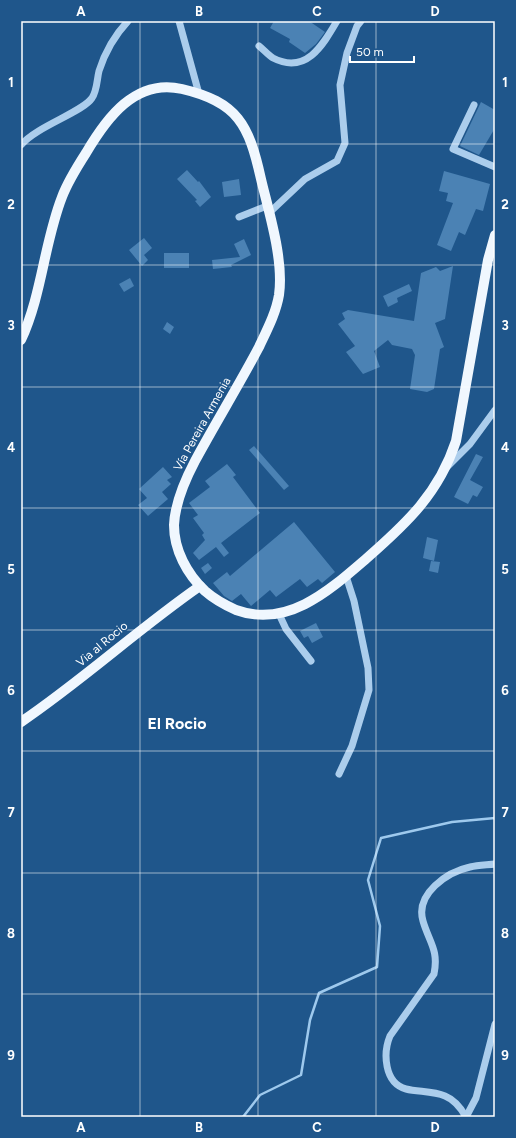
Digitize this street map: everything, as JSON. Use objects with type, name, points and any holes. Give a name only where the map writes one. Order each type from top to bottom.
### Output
[{"type":"main road","name":"Vía Pereira Armenia","points":[[21,340],[34,306],[62,197],[101,128],[118,108],[134,97],[147,92],[158,89],[178,88],[199,94],[223,104],[234,112],[242,122],[253,146],[268,210],[280,275],[276,306],[266,332],[250,365],[188,475],[176,510],[174,524],[178,549],[185,567],[210,596],[234,609],[248,613],[262,615],[279,614],[311,602],[346,576],[415,514],[433,489],[445,468],[456,441],[488,260],[495,236]]},
{"type":"main road","name":"Via al Rocio","points":[[21,722],[84,677],[157,616],[200,586]]},
{"type":"street","points":[[21,145],[41,128],[80,108],[92,98],[104,58],[119,31],[128,21]]},
{"type":"street","points":[[179,21],[199,94]]},
{"type":"street","points":[[259,46],[273,58],[290,63],[310,58],[326,40],[337,21]]},
{"type":"street","points":[[239,217],[268,210],[305,179],[337,161],[345,143],[340,100],[342,70],[357,26],[361,21]]},
{"type":"street","points":[[474,105],[453,149],[495,167]]},
{"type":"street","points":[[445,468],[470,444],[495,410]]},
{"type":"street","points":[[339,774],[352,746],[369,690],[368,668],[354,601],[346,576]]},
{"type":"street","points":[[279,614],[286,629],[311,661]]},
{"type":"street","points":[[466,1117],[459,1105],[445,1096],[404,1088],[392,1080],[386,1065],[386,1046],[390,1036],[434,974],[437,962],[435,951],[423,920],[421,908],[424,898],[435,886],[449,876],[470,867],[495,864]]},
{"type":"street","points":[[466,1117],[476,1098],[495,1024]]},
{"type":"building","points":[[274,21],[309,21],[325,32],[316,44],[305,53],[289,42],[290,39],[270,28]]},
{"type":"building","points":[[481,102],[495,110],[495,128],[479,155],[460,146]]},
{"type":"building","points":[[187,170],[198,182],[199,181],[211,197],[200,207],[195,201],[197,200],[177,179]]},
{"type":"building","points":[[444,171],[490,184],[483,211],[476,209],[465,235],[459,232],[451,251],[437,245],[453,203],[446,201],[448,193],[439,191]]},
{"type":"building","points":[[239,179],[241,195],[224,197],[222,182]]},
{"type":"building","points":[[144,238],[152,248],[144,255],[148,260],[142,266],[129,250]]},
{"type":"building","points":[[244,239],[251,255],[231,265],[232,267],[213,269],[212,260],[240,257],[234,244]]},
{"type":"building","points":[[164,253],[189,253],[189,268],[164,268]]},
{"type":"building","points":[[453,266],[445,319],[435,323],[444,347],[440,349],[434,389],[427,392],[410,389],[415,355],[412,349],[392,345],[388,340],[374,351],[380,367],[363,374],[346,352],[355,346],[338,324],[345,319],[342,313],[348,310],[414,321],[421,273],[436,267],[440,271]]},
{"type":"building","points":[[130,278],[134,286],[124,292],[119,284]]},
{"type":"building","points":[[409,284],[412,291],[397,298],[398,302],[388,307],[383,296]]},
{"type":"building","points":[[167,322],[174,327],[170,334],[163,329]]},
{"type":"building","points":[[254,446],[289,486],[284,490],[249,450]]},
{"type":"building","points":[[476,454],[483,457],[470,480],[483,487],[477,497],[473,495],[468,504],[454,497]]},
{"type":"building","points":[[227,464],[236,475],[233,477],[260,513],[221,543],[229,553],[224,557],[216,547],[199,560],[193,553],[205,540],[202,535],[204,533],[193,518],[198,515],[189,503],[210,487],[205,481]]},
{"type":"building","points":[[163,467],[172,477],[167,480],[171,484],[162,492],[168,499],[148,516],[138,505],[147,498],[139,489]]},
{"type":"building","points":[[294,522],[335,572],[322,583],[318,579],[307,587],[300,579],[276,597],[270,590],[251,606],[241,594],[232,601],[224,596],[213,583],[227,572],[230,576]]},
{"type":"building","points":[[427,537],[438,540],[434,561],[423,558]]},
{"type":"building","points":[[431,561],[440,562],[438,573],[429,571]]},
{"type":"building","points":[[208,563],[212,568],[205,574],[201,568]]},
{"type":"building","points":[[316,623],[323,637],[312,643],[308,636],[304,638],[300,631]]},
{"type":"waterway","points":[[243,1117],[260,1095],[301,1075],[310,1020],[319,993],[377,967],[380,926],[368,880],[381,838],[452,822],[495,818]]},
{"type":"district","name":"El Rocio","points":[[177,723]]}]
